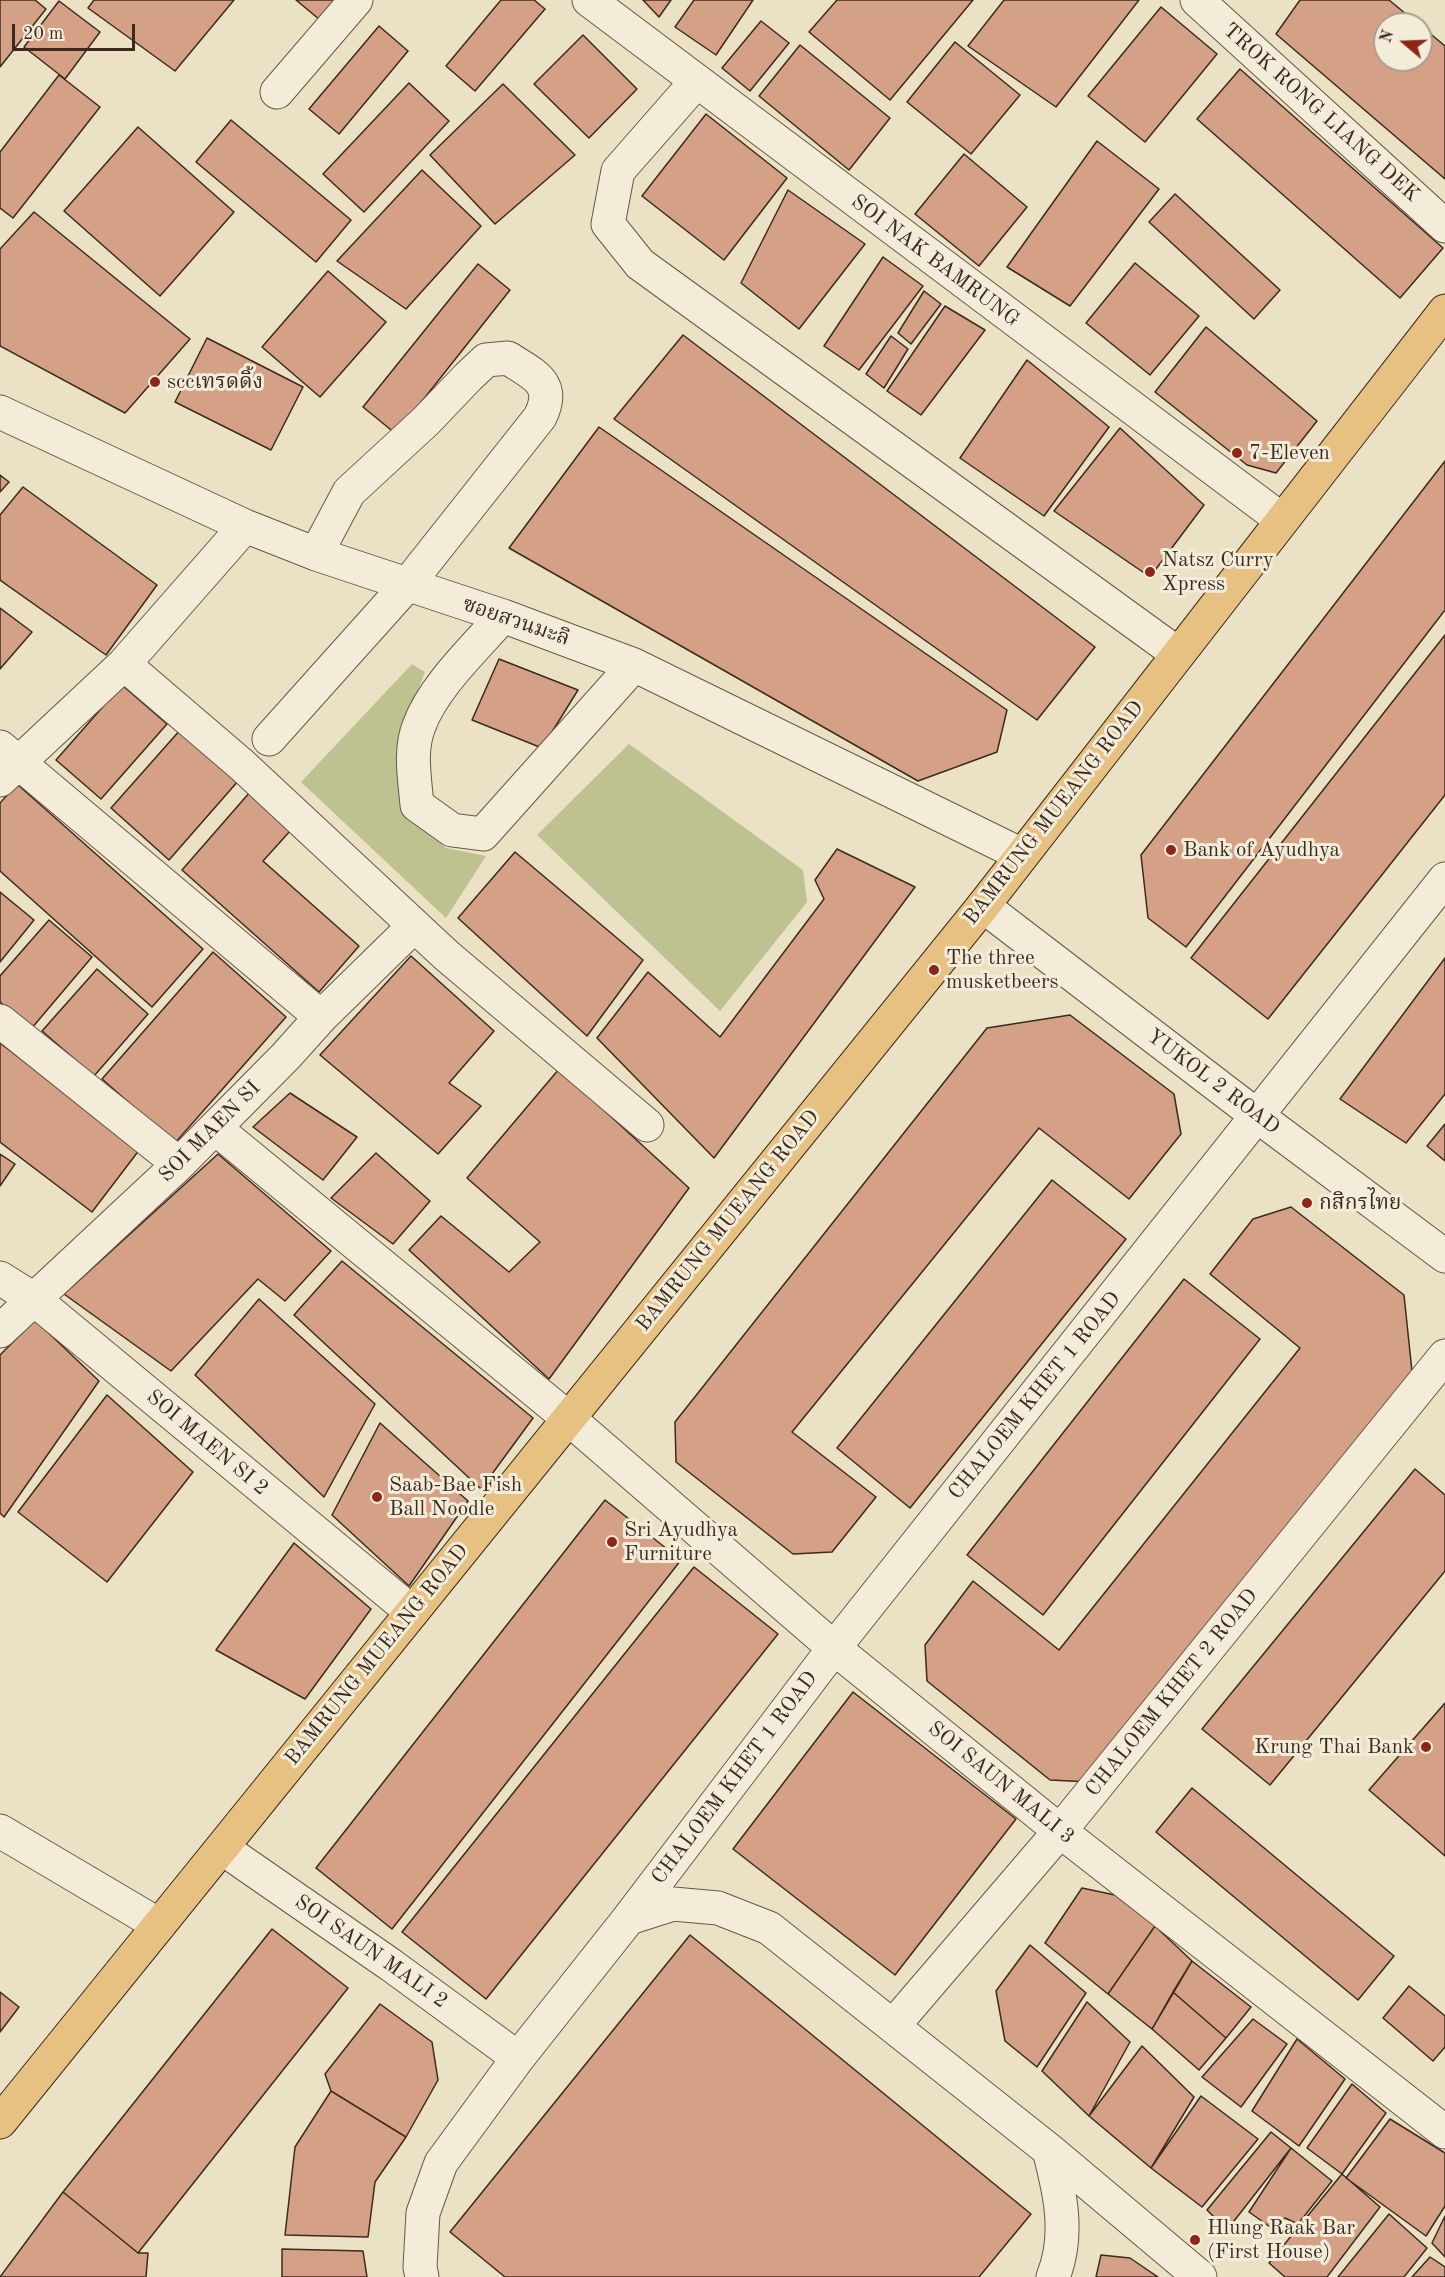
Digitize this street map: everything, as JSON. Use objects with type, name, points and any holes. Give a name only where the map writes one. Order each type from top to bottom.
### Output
[{"type":"main road","name":"BAMRUNG MUEANG ROAD","points":[[0,2122],[982,906],[1445,311]]},
{"type":"street","points":[[278,92],[356,0]]},
{"type":"street","name":"SOI NAK BAMRUNG","points":[[589,0],[1282,520]]},
{"type":"street","name":"TROK RONG LIANG DEK","points":[[1197,0],[1445,226]]},
{"type":"street","points":[[696,82],[618,171],[608,224],[640,264],[1178,654]]},
{"type":"street","points":[[269,739],[407,585],[514,451],[545,407],[546,387],[533,374],[508,358],[486,360],[426,421],[349,492],[316,554]]},
{"type":"street","name":"ซอยสวนมะลิ","points":[[0,411],[245,526],[316,554],[502,616],[634,665],[1022,855]]},
{"type":"street","points":[[245,526],[124,664],[6,763],[321,1017]]},
{"type":"street","points":[[502,616],[441,687],[418,727],[413,761],[417,805],[452,830],[483,834],[634,665]]},
{"type":"street","points":[[124,664],[242,765],[414,926],[647,1125]]},
{"type":"street","name":"CHALOEM KHET 1 ROAD","points":[[422,2277],[420,2266],[423,2213],[441,2163],[518,2058],[629,1918],[834,1648],[1445,879]]},
{"type":"street","name":"YUKOL 2 ROAD","points":[[982,906],[1445,1256]]},
{"type":"street","name":"SOI MAEN SI","points":[[0,1331],[179,1164],[286,1056],[321,1017],[414,926]]},
{"type":"street","points":[[0,1021],[179,1164]]},
{"type":"street","name":"SOI SAUN MALI 3","points":[[215,1128],[568,1418],[834,1648],[1060,1831],[1445,2132]]},
{"type":"street","name":"SOI MAEN SI 2","points":[[0,1278],[34,1300],[412,1612]]},
{"type":"street","name":"CHALOEM KHET 2 ROAD","points":[[894,2026],[1060,1831],[1445,1356]]},
{"type":"street","points":[[0,1831],[159,1925]]},
{"type":"street","name":"SOI SAUN MALI 2","points":[[222,1848],[391,1965],[518,2058]]},
{"type":"street","name":"CHALOEM KHET 1 ROAD","points":[[629,1918],[673,1904],[718,1908],[769,1928],[1049,2150],[1200,2277]]},
{"type":"street","points":[[1049,2150],[1060,2192],[1063,2230],[1053,2277]]},
{"type":"green space","points":[[412,664],[425,672],[403,730],[398,767],[400,807],[446,848],[486,856],[446,918],[301,782]]},
{"type":"green space","points":[[629,744],[803,870],[807,902],[720,1011],[537,835]]},
{"type":"building","points":[[0,0],[35,0],[46,9],[0,67]]},
{"type":"building","points":[[94,0],[234,0],[175,71],[88,8]]},
{"type":"building","points":[[296,0],[336,0],[320,20]]},
{"type":"building","points":[[501,0],[534,0],[545,9],[475,91],[446,66]]},
{"type":"building","points":[[643,0],[671,0],[659,17]]},
{"type":"building","points":[[694,0],[753,0],[716,55],[675,27]]},
{"type":"building","points":[[837,0],[973,0],[890,100],[809,32]]},
{"type":"building","points":[[1004,0],[1139,0],[1056,107],[968,46]]},
{"type":"building","points":[[1300,0],[1389,0],[1404,12],[1373,12],[1373,72],[1433,72],[1433,36],[1445,46],[1445,179],[1276,34]]},
{"type":"building","points":[[59,1],[100,32],[65,79],[24,47]]},
{"type":"building","points":[[1161,7],[1217,54],[1145,142],[1088,96]]},
{"type":"building","points":[[761,21],[789,43],[750,91],[722,68]]},
{"type":"building","points":[[379,26],[408,51],[339,134],[309,109]]},
{"type":"building","points":[[583,35],[637,89],[589,138],[534,84]]},
{"type":"building","points":[[955,42],[1020,95],[971,154],[907,102]]},
{"type":"building","points":[[800,45],[890,118],[849,170],[759,96]]},
{"type":"building","points":[[1240,69],[1443,248],[1400,298],[1197,119]]},
{"type":"building","points":[[59,75],[100,107],[13,218],[0,208],[0,152]]},
{"type":"building","points":[[409,83],[449,121],[364,212],[323,174]]},
{"type":"building","points":[[503,84],[575,155],[495,224],[430,155]]},
{"type":"building","points":[[706,114],[787,178],[724,260],[642,196]]},
{"type":"building","points":[[231,120],[351,220],[316,262],[196,162]]},
{"type":"building","points":[[138,127],[234,212],[160,296],[64,211]]},
{"type":"building","points":[[1097,141],[1159,189],[1070,306],[1007,267]]},
{"type":"building","points":[[964,154],[1027,207],[979,266],[915,214]]},
{"type":"building","points":[[422,170],[481,226],[406,309],[337,261]]},
{"type":"building","points":[[788,190],[865,244],[799,329],[741,283]]},
{"type":"building","points":[[1175,194],[1280,290],[1254,319],[1149,222]]},
{"type":"building","points":[[34,212],[190,339],[125,413],[0,346],[0,249]]},
{"type":"building","points":[[883,257],[923,286],[859,370],[824,346]]},
{"type":"building","points":[[1135,263],[1199,316],[1150,375],[1086,323]]},
{"type":"building","points":[[478,264],[510,290],[396,434],[363,407]]},
{"type":"building","points":[[328,271],[386,322],[320,397],[262,347]]},
{"type":"building","points":[[924,291],[941,304],[911,344],[898,333]]},
{"type":"building","points":[[945,306],[985,330],[921,415],[887,391]]},
{"type":"building","points":[[1206,327],[1317,421],[1276,473],[1247,465],[1155,392]]},
{"type":"building","points":[[683,335],[1095,647],[1037,720],[614,419]]},
{"type":"building","points":[[891,336],[908,349],[884,388],[866,374]]},
{"type":"building","points":[[207,338],[303,387],[271,450],[175,402]]},
{"type":"building","points":[[1027,360],[1109,427],[1044,516],[960,458]]},
{"type":"building","points":[[599,427],[1007,710],[997,752],[918,781],[509,548]]},
{"type":"building","points":[[1120,428],[1204,505],[1150,577],[1054,511]]},
{"type":"building","points":[[1445,461],[1445,610],[1186,947],[1148,918],[1141,855]]},
{"type":"building","points":[[0,475],[9,482],[0,492]]},
{"type":"building","points":[[23,487],[157,585],[106,655],[0,580],[0,515]]},
{"type":"building","points":[[0,608],[32,632],[0,669]]},
{"type":"building","points":[[1445,635],[1445,795],[1268,1019],[1191,958]]},
{"type":"building","points":[[499,659],[578,690],[542,748],[472,720]]},
{"type":"building","points":[[122,685],[167,724],[101,799],[56,760]]},
{"type":"building","points":[[181,729],[239,780],[169,860],[111,808]]},
{"type":"building","points":[[17,784],[203,949],[152,1007],[0,871],[0,803]]},
{"type":"building","points":[[250,792],[291,830],[263,861],[359,946],[319,992],[182,870]]},
{"type":"building","points":[[837,849],[915,887],[714,1158],[597,1038],[648,972],[720,1037],[824,899],[815,880]]},
{"type":"building","points":[[515,852],[643,960],[587,1036],[458,918]]},
{"type":"building","points":[[0,892],[34,920],[0,962]]},
{"type":"building","points":[[49,920],[92,957],[31,1029],[0,1002],[0,976]]},
{"type":"building","points":[[213,952],[286,1017],[175,1143],[102,1079]]},
{"type":"building","points":[[411,956],[494,1031],[449,1083],[481,1106],[438,1154],[320,1055]]},
{"type":"building","points":[[1445,958],[1445,1094],[1406,1143],[1340,1099]]},
{"type":"building","points":[[97,969],[148,1014],[94,1076],[42,1031]]},
{"type":"building","points":[[1070,1015],[1174,1094],[1181,1134],[1129,1199],[1039,1128],[792,1432],[876,1497],[832,1552],[793,1554],[676,1462],[675,1422],[987,1028]]},
{"type":"building","points":[[0,1043],[140,1149],[92,1212],[0,1142]]},
{"type":"building","points":[[559,1069],[689,1188],[549,1379],[409,1250],[441,1216],[509,1272],[540,1242],[467,1178]]},
{"type":"building","points":[[290,1093],[357,1137],[323,1180],[253,1127]]},
{"type":"building","points":[[1445,1124],[1445,1161],[1427,1146]]},
{"type":"building","points":[[376,1153],[430,1201],[393,1244],[331,1198]]},
{"type":"building","points":[[0,1154],[15,1164],[0,1186]]},
{"type":"building","points":[[218,1154],[331,1251],[285,1301],[258,1279],[171,1371],[64,1294]]},
{"type":"building","points":[[1052,1180],[1126,1239],[910,1508],[837,1448]]},
{"type":"building","points":[[1291,1207],[1404,1295],[1413,1381],[1091,1782],[1050,1780],[927,1681],[925,1645],[973,1581],[1059,1650],[1300,1348],[1210,1274],[1253,1219]]},
{"type":"building","points":[[342,1261],[533,1418],[481,1489],[294,1315]]},
{"type":"building","points":[[1184,1279],[1260,1339],[1043,1615],[967,1555]]},
{"type":"building","points":[[259,1299],[375,1404],[324,1497],[195,1375]]},
{"type":"building","points":[[35,1320],[99,1381],[4,1517],[0,1513],[0,1355]]},
{"type":"building","points":[[107,1395],[193,1472],[107,1582],[18,1512]]},
{"type":"building","points":[[380,1423],[468,1501],[409,1586],[332,1515]]},
{"type":"building","points":[[1415,1469],[1445,1495],[1445,1571],[1270,1785],[1202,1729]]},
{"type":"building","points":[[605,1500],[681,1560],[392,1929],[316,1868]]},
{"type":"building","points":[[294,1543],[371,1609],[305,1699],[216,1650]]},
{"type":"building","points":[[694,1567],[778,1634],[486,1999],[402,1932]]},
{"type":"building","points":[[853,1692],[1016,1819],[895,1975],[733,1849]]},
{"type":"building","name":"Krung Thai Bank","points":[[1445,1703],[1445,1856],[1369,1790]]},
{"type":"building","points":[[1192,1788],[1394,1956],[1358,2000],[1156,1832]]},
{"type":"building","points":[[1082,1888],[1115,1895],[1155,1926],[1108,1994],[1045,1943]]},
{"type":"building","points":[[1155,1926],[1192,1961],[1152,2029],[1108,1994]]},
{"type":"building","points":[[272,1929],[348,1988],[138,2253],[63,2192]]},
{"type":"building","points":[[690,1935],[1031,2214],[979,2277],[505,2277],[450,2232]]},
{"type":"building","points":[[1030,1945],[1086,1993],[1037,2067],[1005,2041],[996,1991]]},
{"type":"building","points":[[1192,1961],[1251,2007],[1226,2038],[1173,1992]]},
{"type":"building","points":[[1409,1986],[1445,2016],[1445,2047],[1433,2061],[1383,2018]]},
{"type":"building","points":[[0,1992],[19,2007],[0,2032]]},
{"type":"building","points":[[1173,1992],[1226,2038],[1199,2070],[1152,2029]]},
{"type":"building","points":[[1087,2002],[1130,2042],[1089,2116],[1042,2071]]},
{"type":"building","points":[[380,2004],[432,2042],[438,2080],[406,2137],[331,2091],[325,2074]]},
{"type":"building","points":[[1253,2019],[1287,2044],[1241,2107],[1202,2077]]},
{"type":"building","points":[[1297,2039],[1345,2079],[1299,2146],[1252,2111]]},
{"type":"building","points":[[1142,2046],[1194,2097],[1151,2168],[1089,2116]]},
{"type":"building","points":[[1352,2084],[1386,2113],[1342,2174],[1307,2148]]},
{"type":"building","points":[[331,2091],[406,2137],[375,2182],[368,2237],[285,2235],[295,2147]]},
{"type":"building","points":[[1201,2096],[1258,2139],[1202,2207],[1151,2168]]},
{"type":"building","points":[[1390,2119],[1445,2153],[1445,2206],[1426,2236],[1346,2178]]},
{"type":"building","points":[[1271,2132],[1291,2148],[1227,2230],[1207,2210]]},
{"type":"building","points":[[1291,2148],[1332,2181],[1298,2224],[1285,2218],[1273,2229],[1249,2212]]},
{"type":"building","points":[[1342,2174],[1380,2207],[1327,2277],[1285,2277],[1269,2263]]},
{"type":"building","points":[[63,2192],[138,2253],[148,2253],[146,2277],[0,2277]]},
{"type":"building","points":[[1389,2214],[1427,2248],[1404,2277],[1338,2277]]},
{"type":"building","points":[[1445,2216],[1445,2257],[1432,2243]]},
{"type":"building","points":[[282,2249],[363,2251],[367,2277],[282,2277]]},
{"type":"building","points":[[1101,2255],[1130,2258],[1158,2277],[1096,2277]]},
{"type":"building","points":[[1430,2257],[1445,2267],[1445,2277],[1412,2277]]},
{"type":"place","name":"sccเทรดดิ้ง","points":[[155,382]]},
{"type":"place","name":"7-Eleven","points":[[1237,453]]},
{"type":"place","name":"Natsz Curry Xpress","points":[[1150,572]]},
{"type":"place","name":"Bank of Ayudhya","points":[[1171,850]]},
{"type":"place","name":"The three musketbeers","points":[[934,970]]},
{"type":"place","name":"กสิกรไทย","points":[[1307,1203]]},
{"type":"place","name":"Saab-Bae Fish Ball Noodle","points":[[377,1497]]},
{"type":"place","name":"Sri Ayudhya Furniture","points":[[612,1542]]},
{"type":"place","name":"Krung Thai Bank","points":[[1426,1747]]},
{"type":"place","name":"Hlung Raak Bar (First House)","points":[[1195,2240]]}]
